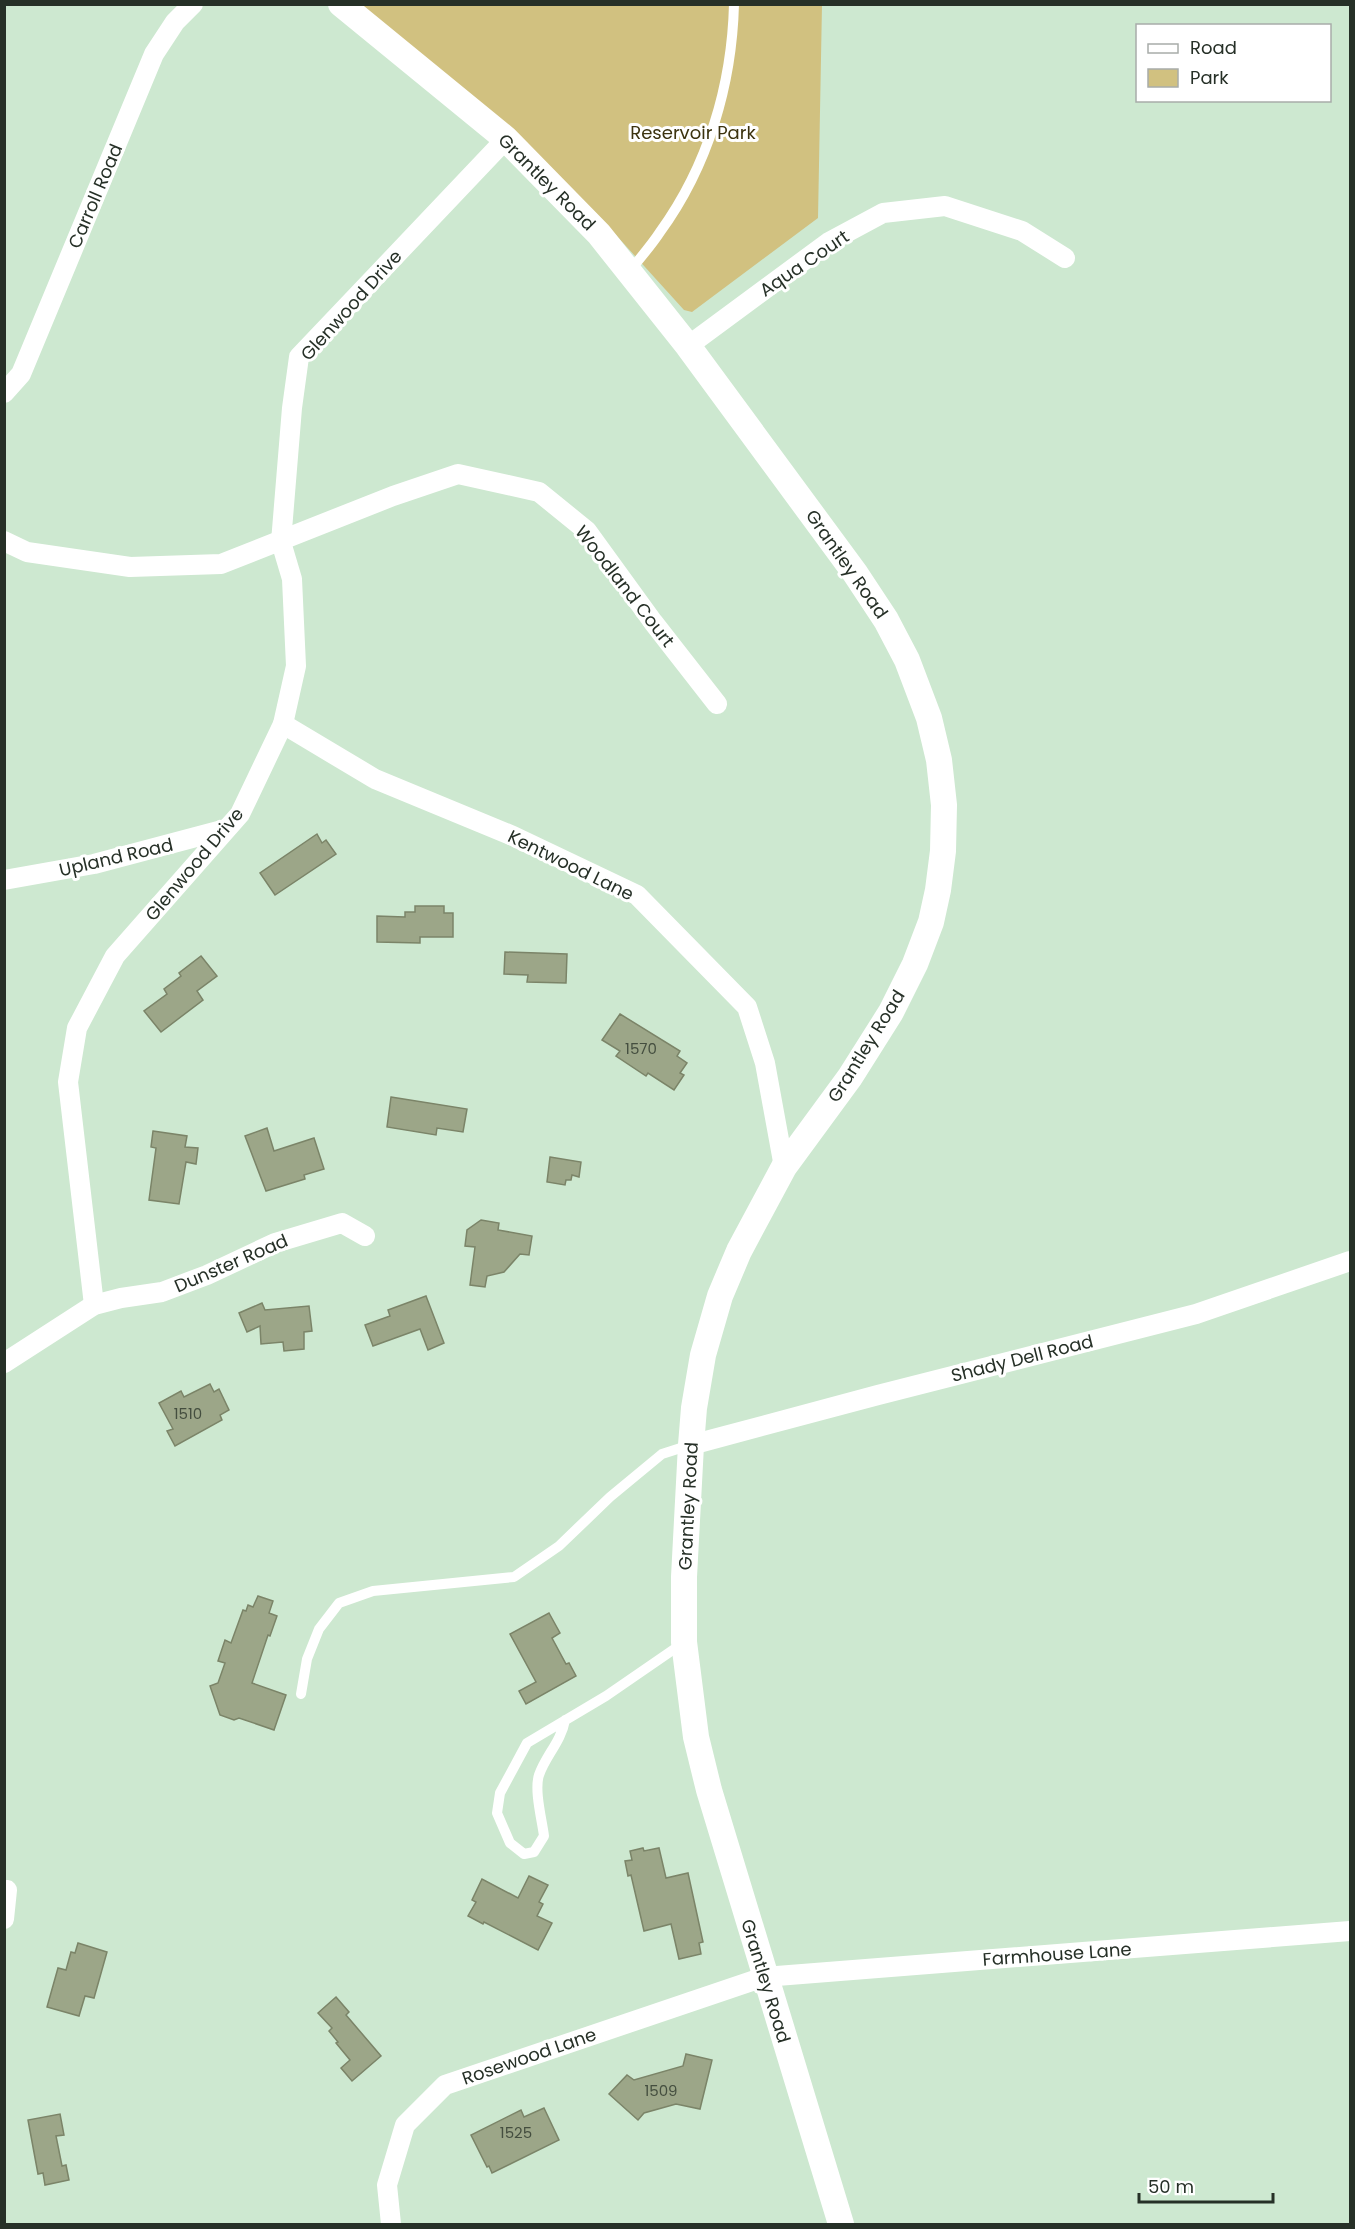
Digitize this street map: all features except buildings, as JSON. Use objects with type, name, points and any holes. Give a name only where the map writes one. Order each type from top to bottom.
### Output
[{"type":"street","name":"Carroll Road","points":[[4,393],[21,374],[154,54],[176,22],[193,4]]},
{"type":"street","name":"Grantley Road","points":[[341,4],[506,139],[599,234],[688,346],[855,573],[886,620],[907,660],[929,718],[940,771],[944,805],[938,890],[931,922],[915,964],[891,1012],[856,1068],[784,1167],[740,1251],[720,1296],[703,1354],[694,1408],[691,1445],[684,1577],[684,1642],[698,1748],[708,1790],[764,1977],[841,2224]]},
{"type":"street","name":"Glenwood Drive","points":[[94,1305],[68,1082],[77,1028],[115,956],[240,814],[283,724],[296,666],[292,579],[280,542],[299,357],[506,139]]},
{"type":"street","name":"Aqua Court","points":[[688,346],[829,242],[884,213],[945,206],[1022,231],[1065,258]]},
{"type":"street","name":"Woodland Court","points":[[4,541],[27,552],[130,567],[221,564],[393,496],[458,474],[538,492],[587,531],[653,622],[717,704]]},
{"type":"street","name":"Kentwood Lane","points":[[283,724],[375,778],[513,836],[637,895],[747,1007],[765,1063],[784,1167]]},
{"type":"street","name":"Upland Road","points":[[4,880],[94,864],[173,845],[226,829]]},
{"type":"street","name":"Dunster Road","points":[[94,1305],[121,1298],[162,1292],[207,1275],[275,1243],[342,1223],[365,1236]]},
{"type":"street","name":"Shady Dell Road","points":[[691,1445],[1196,1314],[1350,1261]]},
{"type":"street","points":[[4,1363],[94,1305]]},
{"type":"street","points":[[4,1919],[7,1890]]},
{"type":"street","name":"Farmhouse Lane","points":[[764,1977],[1350,1931]]},
{"type":"street","name":"Rosewood Lane","points":[[391,2224],[387,2185],[405,2125],[445,2085],[764,1977]]},
{"type":"lane","points":[[629,272],[661,231],[683,195],[707,145],[722,103],[729,64],[734,4]]},
{"type":"lane","points":[[301,1694],[307,1659],[319,1629],[339,1603],[373,1591],[514,1577],[559,1546],[610,1497],[662,1454],[691,1445]]},
{"type":"lane","points":[[565,1720],[563,1733],[539,1776],[544,1836],[534,1852],[524,1854],[510,1843],[497,1813],[500,1792],[527,1743],[643,1672],[684,1642]]},
{"type":"green space","name":"Reservoir Park","points":[[358,5],[822,5],[818,218],[692,312],[684,310],[596,213]]}]
